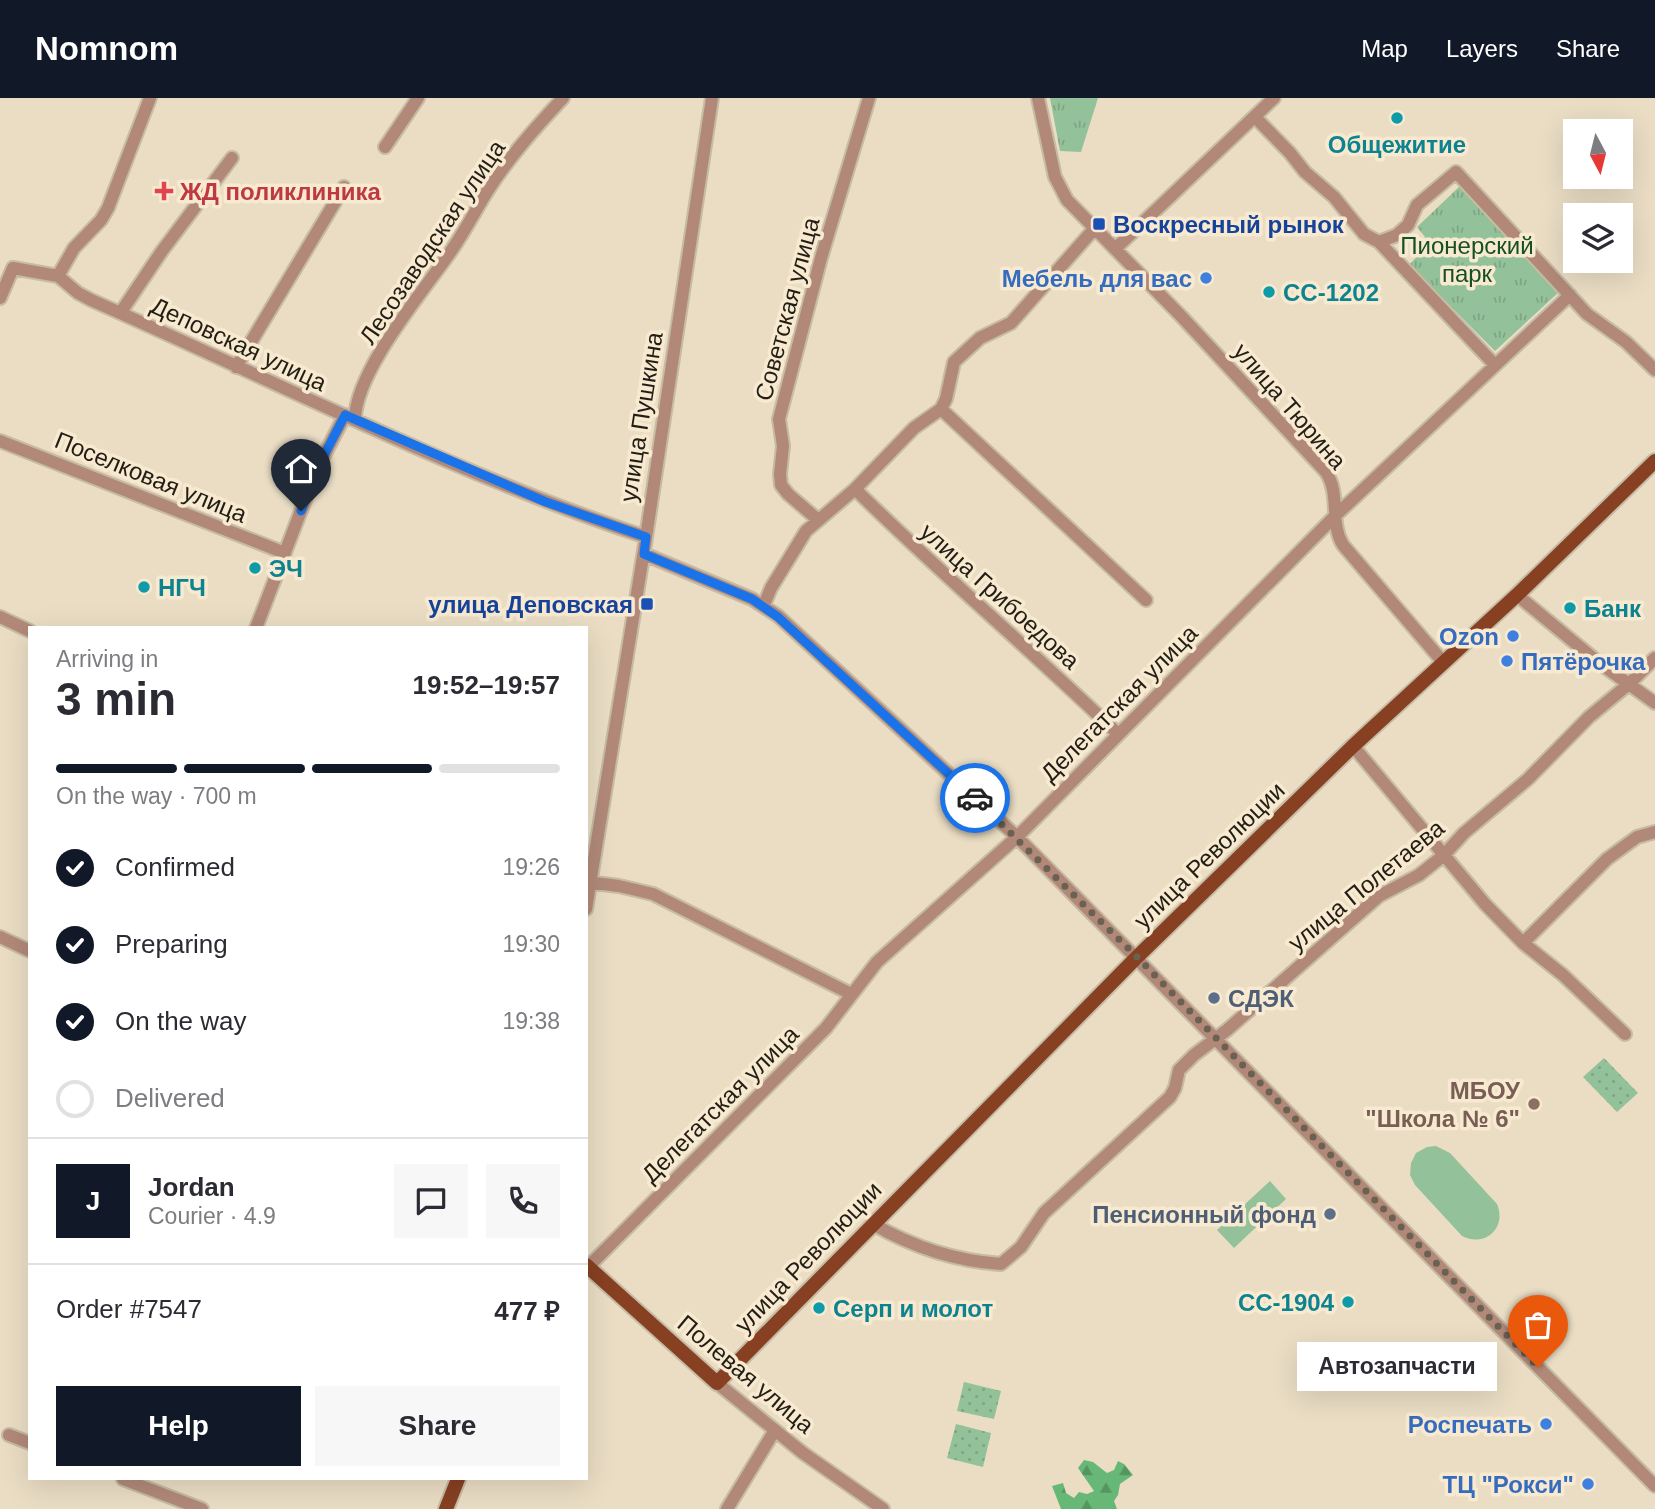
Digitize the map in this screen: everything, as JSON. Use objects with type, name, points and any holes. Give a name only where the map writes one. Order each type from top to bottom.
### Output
[{"type":"main road","name":"улица Революции","points":[[718,1383],[1137,957],[1353,746],[1517,595],[1655,461]]},
{"type":"main road","name":"Полевая улица","points":[[588,1267],[718,1383]]},
{"type":"main road","points":[[446,1509],[458,1480]]},
{"type":"street","points":[[58,276],[74,248],[101,220],[108,208],[150,98]]},
{"type":"street","points":[[384,147],[418,98]]},
{"type":"street","name":"Лесозаводская улица","points":[[257,626],[317,469],[350,417],[359,392],[396,329],[452,250],[509,160],[563,98]]},
{"type":"street","name":"улица Пушкина","points":[[588,882],[644,554],[712,98]]},
{"type":"street","name":"Советская улица","points":[[817,519],[788,494],[782,485],[780,474],[783,446],[779,419],[821,258],[869,98]]},
{"type":"street","name":"улица Тюрина","points":[[1038,98],[1059,188],[1067,200],[1326,472],[1334,487],[1338,535],[1348,552],[1443,662]]},
{"type":"street","points":[[1115,249],[1274,98]]},
{"type":"street","points":[[1255,117],[1305,172],[1334,197],[1364,234],[1379,242],[1494,365]]},
{"type":"street","points":[[121,312],[162,251],[232,158]]},
{"type":"street","points":[[1379,242],[1397,235],[1408,225],[1417,205],[1456,172],[1587,314],[1626,341],[1655,370]]},
{"type":"street","points":[[236,367],[344,187]]},
{"type":"street","points":[[764,606],[771,588],[806,531],[855,489],[914,428],[941,409],[946,399],[954,362],[980,338],[1011,323],[1094,229]]},
{"type":"street","name":"Деповская улица","points":[[0,298],[13,268],[58,276],[78,293],[236,367],[546,502],[646,537]]},
{"type":"street","name":"Делегатская улица","points":[[588,1265],[827,1028],[863,978],[885,954],[1017,837],[1117,733],[1335,516],[1570,295]]},
{"type":"street","points":[[941,409],[1146,600]]},
{"type":"street","name":"Поселковая улица","points":[[0,441],[285,554]]},
{"type":"street","name":"улица Грибоедова","points":[[855,489],[1117,733]]},
{"type":"street","points":[[644,554],[764,606],[1017,837],[1655,1486]]},
{"type":"street","points":[[1517,595],[1598,662],[1655,703]]},
{"type":"street","points":[[0,617],[28,630]]},
{"type":"street","name":"улица Полетаева","points":[[873,1224],[915,1245],[981,1263],[1001,1264],[1021,1247],[1044,1213],[1164,1104],[1175,1088],[1180,1070],[1379,896],[1419,875],[1444,855],[1464,833],[1528,779],[1589,717],[1655,658]]},
{"type":"street","points":[[1353,746],[1485,904],[1523,943],[1563,975],[1625,1034]]},
{"type":"street","points":[[1523,943],[1607,859],[1637,837],[1655,832]]},
{"type":"street","points":[[588,882],[653,894],[851,994]]},
{"type":"street","points":[[0,937],[28,950]]},
{"type":"street","name":"Полевая улица","points":[[718,1383],[831,1474],[883,1509]]},
{"type":"street","points":[[727,1509],[775,1430]]},
{"type":"street","points":[[9,1436],[28,1442]]},
{"type":"street","points":[[125,1480],[202,1509]]},
{"type":"green space","points":[[1050,98],[1098,98],[1081,152],[1060,151]]},
{"type":"green space","name":"Пионерский парк","points":[[1460,186],[1559,292],[1495,351],[1409,265],[1424,249],[1425,237],[1417,227]]},
{"type":"green space","points":[[1604,1058],[1638,1093],[1617,1112],[1583,1077]]},
{"type":"green space","points":[[1436,1146],[1450,1153],[1497,1204],[1499,1221],[1492,1234],[1479,1239],[1462,1236],[1415,1185],[1410,1175],[1411,1163],[1416,1153]]},
{"type":"green space","points":[[1270,1181],[1286,1199],[1234,1248],[1217,1230]]},
{"type":"green space","points":[[964,1382],[1001,1391],[994,1419],[957,1411]]},
{"type":"green space","points":[[956,1424],[991,1433],[983,1467],[947,1458]]},
{"type":"green space","points":[[1084,1460],[1093,1462],[1107,1473],[1114,1470],[1118,1461],[1133,1475],[1120,1484],[1114,1501],[1117,1509],[1061,1509],[1052,1486],[1063,1483],[1066,1493],[1074,1498],[1079,1492],[1087,1494],[1094,1491],[1078,1468]]},
{"type":"way so far","points":[[975,798],[1137,957],[1538,1367]]},
{"type":"place","name":"Общежитие","points":[[1397,118]]},
{"type":"place","name":"ЖД поликлиника","points":[[164,191]]},
{"type":"place","name":"Воскресный рынок","points":[[1099,224]]},
{"type":"place","name":"Мебель для вас","points":[[1206,278]]},
{"type":"place","name":"СС-1202","points":[[1269,292]]},
{"type":"place","name":"ЭЧ","points":[[255,568]]},
{"type":"place","name":"НГЧ","points":[[144,587]]},
{"type":"place","name":"улица Деповская","points":[[647,604]]},
{"type":"place","name":"Банк","points":[[1570,608]]},
{"type":"place","name":"Ozon","points":[[1513,636]]},
{"type":"place","name":"Пятёрочка","points":[[1507,661]]},
{"type":"place","name":"СДЭК","points":[[1214,998]]},
{"type":"place","name":"МБОУ \"Школа № 6\"","points":[[1534,1104]]},
{"type":"place","name":"Пенсионный фонд","points":[[1330,1214]]},
{"type":"place","name":"СС-1904","points":[[1348,1302]]},
{"type":"place","name":"Серп и молот","points":[[819,1308]]},
{"type":"place","name":"Автозапчасти","points":[[1538,1367]]},
{"type":"place","name":"Роспечать","points":[[1546,1424]]},
{"type":"place","name":"ТЦ \"Рокси\"","points":[[1588,1484]]},
{"type":"route","points":[[301,511],[317,469],[345,415],[546,502],[646,537],[644,554],[752,599],[778,617],[975,798]]}]
